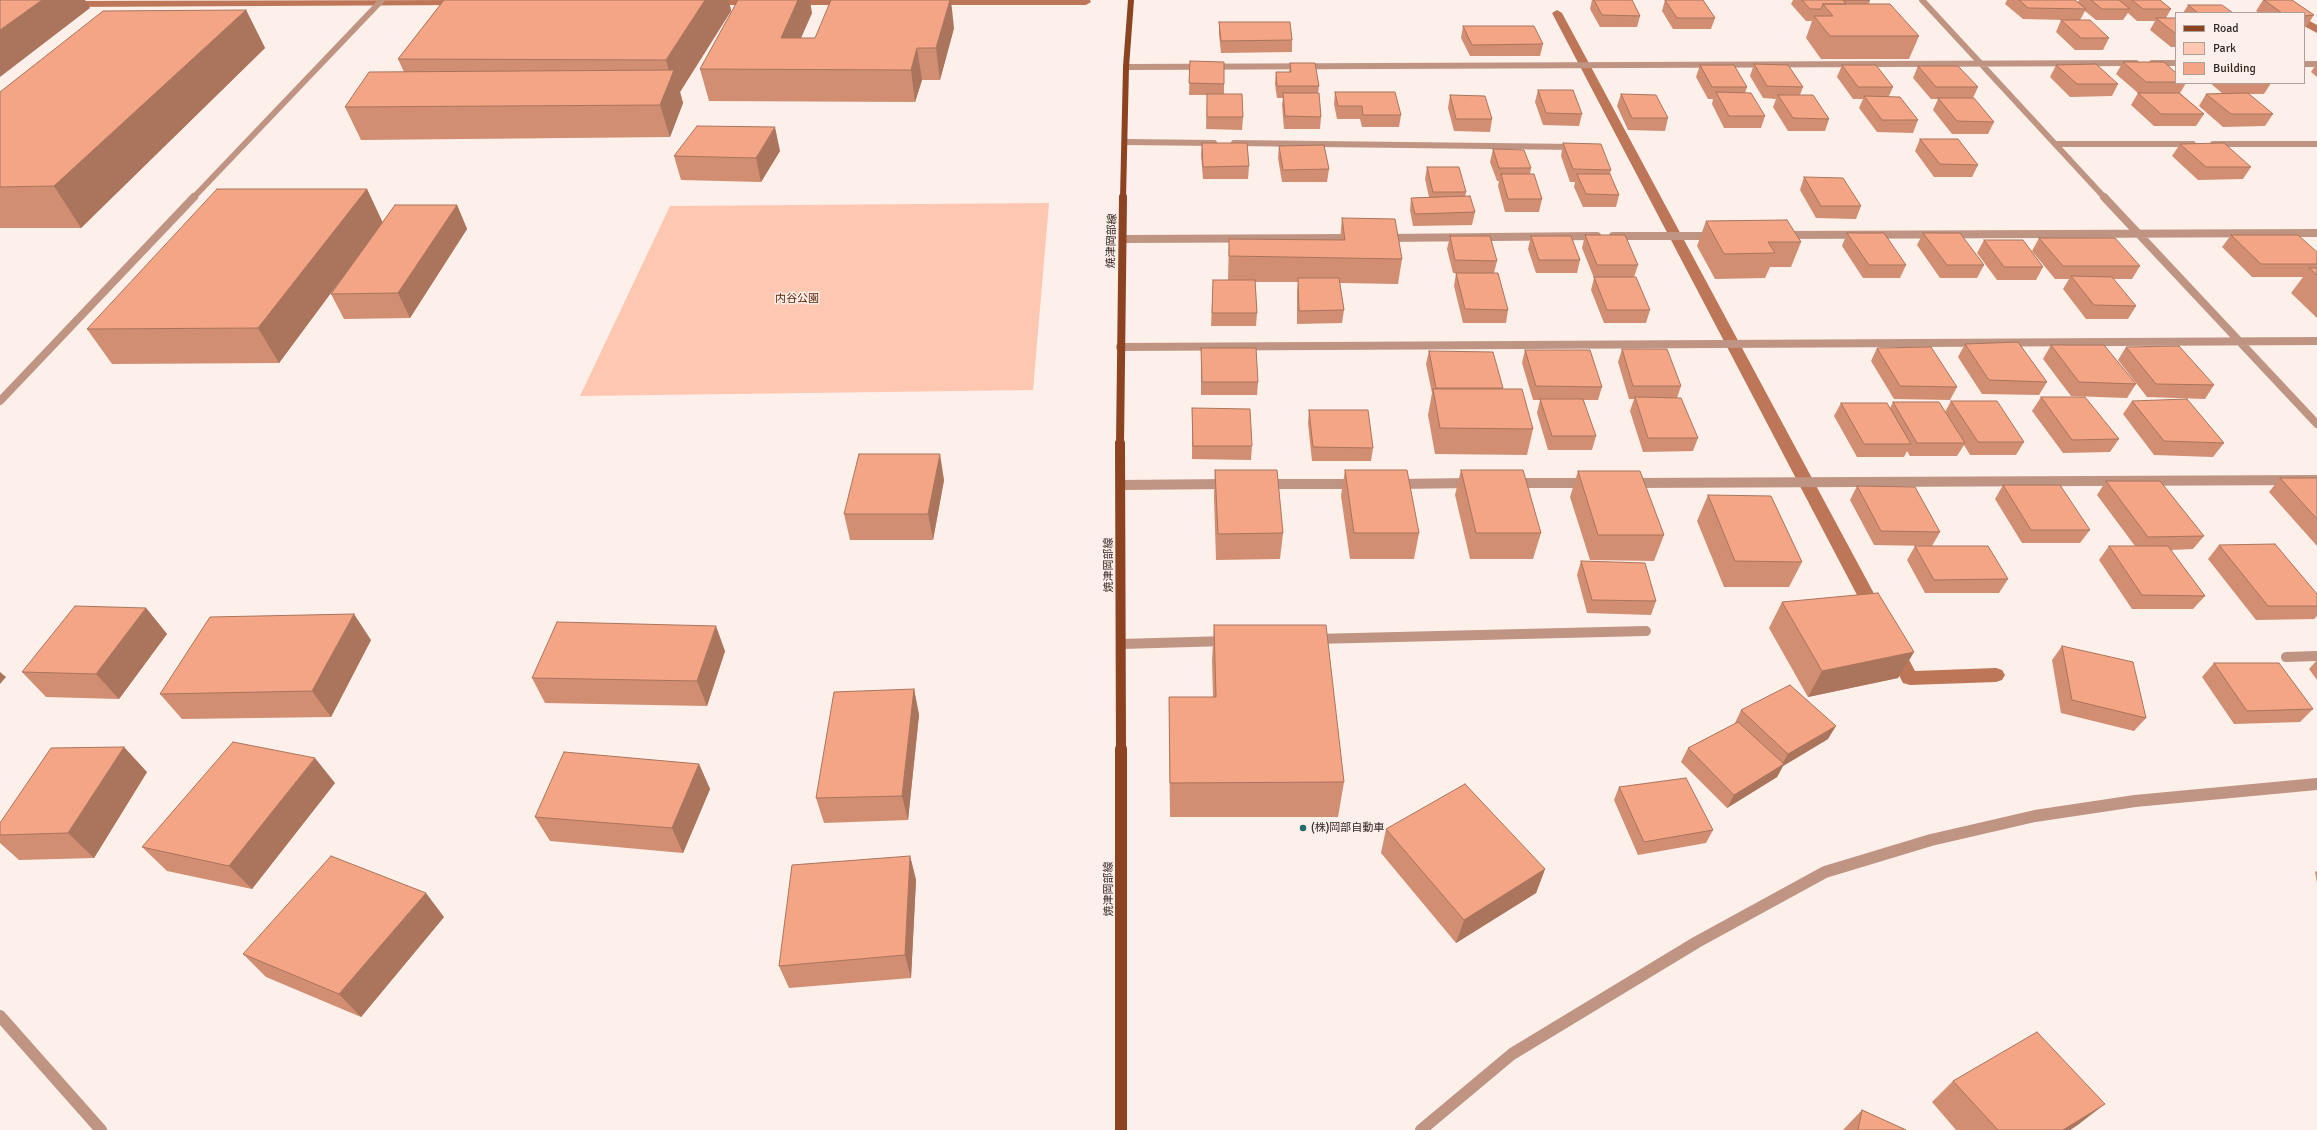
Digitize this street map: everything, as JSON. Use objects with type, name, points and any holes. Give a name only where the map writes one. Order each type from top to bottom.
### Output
[{"type":"main road","name":"焼津岡部線","points":[[1121,1130],[1120,347],[1124,240],[1126,67],[1131,0]]},
{"type":"street","points":[[0,401],[382,0]]},
{"type":"street","points":[[1922,0],[1978,63],[2056,144],[2317,424]]},
{"type":"street","points":[[1126,67],[2175,63]]},
{"type":"street","points":[[2305,64],[2317,64]]},
{"type":"street","points":[[1126,142],[1582,147]]},
{"type":"street","points":[[2056,144],[2198,144]]},
{"type":"street","points":[[2206,144],[2317,144]]},
{"type":"street","points":[[1775,235],[2317,233]]},
{"type":"street","points":[[1378,238],[1720,236]]},
{"type":"street","points":[[1124,240],[1363,238]]},
{"type":"street","points":[[1120,347],[2317,341]]},
{"type":"street","points":[[1624,483],[2317,480]]},
{"type":"street","points":[[1384,484],[1480,483]]},
{"type":"street","points":[[1504,483],[1600,483]]},
{"type":"street","points":[[1121,485],[1241,484]]},
{"type":"street","points":[[1257,484],[1368,484]]},
{"type":"street","points":[[1304,639],[1646,631]]},
{"type":"street","points":[[1121,644],[1241,641]]},
{"type":"street","points":[[2286,657],[2317,656]]},
{"type":"street","points":[[1421,1130],[1512,1054],[1697,942],[1824,872],[1931,840],[2035,816],[2135,801],[2317,784]]},
{"type":"street","points":[[0,1016],[101,1130]]},
{"type":"green space","name":"内谷公園","points":[[1049,203],[1033,390],[580,396],[670,206]]},
{"type":"building","points":[[0,0],[42,0],[0,30]]},
{"type":"building","points":[[444,0],[705,0],[666,60],[398,59]]},
{"type":"building","points":[[738,0],[798,0],[781,38],[815,38],[831,0],[950,0],[936,48],[917,48],[911,70],[700,69]]},
{"type":"building","points":[[1594,0],[1632,0],[1640,16],[1602,15]]},
{"type":"building","points":[[1665,0],[1703,0],[1715,18],[1677,18]]},
{"type":"building","points":[[1802,0],[1843,0],[1846,4],[1823,4],[1821,9],[1810,9]]},
{"type":"building","points":[[2019,0],[2075,0],[2086,9],[2028,8]]},
{"type":"building","points":[[2091,0],[2119,0],[2130,9],[2102,9]]},
{"type":"building","points":[[2132,0],[2160,0],[2171,9],[2143,9]]},
{"type":"building","points":[[2264,0],[2292,0],[2314,15],[2305,16],[2305,12],[2281,12]]},
{"type":"building","points":[[1823,4],[1890,4],[1919,36],[1830,36],[1814,16],[1833,16]]},
{"type":"building","points":[[2188,5],[2222,5],[2232,12],[2197,12]]},
{"type":"building","points":[[246,10],[54,186],[0,187],[0,92],[103,11]]},
{"type":"building","points":[[2156,18],[2175,18],[2175,33]]},
{"type":"building","points":[[2061,20],[2090,20],[2109,38],[2081,38]]},
{"type":"building","points":[[1219,22],[1290,22],[1292,40],[1221,41]]},
{"type":"building","points":[[1463,26],[1534,26],[1543,44],[1472,45]]},
{"type":"building","points":[[1190,61],[1224,62],[1224,84],[1189,83]]},
{"type":"building","points":[[2123,62],[2164,62],[2175,72],[2175,82],[2146,82]]},
{"type":"building","points":[[1290,63],[1315,63],[1319,86],[1277,86],[1276,72],[1291,72]]},
{"type":"building","points":[[1754,64],[1788,65],[1803,87],[1767,86]]},
{"type":"building","points":[[2096,64],[2118,84],[2077,84],[2056,65]]},
{"type":"building","points":[[1700,65],[1734,65],[1747,87],[1712,87]]},
{"type":"building","points":[[1842,65],[1876,65],[1893,87],[1858,87]]},
{"type":"building","points":[[1918,66],[1958,66],[1978,87],[1936,87]]},
{"type":"building","points":[[674,70],[660,105],[345,107],[369,72]]},
{"type":"building","points":[[1538,90],[1573,90],[1582,114],[1546,113]]},
{"type":"building","points":[[1335,92],[1395,92],[1401,115],[1363,115],[1362,106],[1338,106]]},
{"type":"building","points":[[1716,92],[1751,93],[1765,116],[1729,116]]},
{"type":"building","points":[[1283,93],[1319,93],[1321,117],[1285,116]]},
{"type":"building","points":[[2138,93],[2179,93],[2204,114],[2161,114]]},
{"type":"building","points":[[2248,93],[2273,114],[2231,114],[2206,94]]},
{"type":"building","points":[[1207,94],[1242,94],[1243,117],[1207,117]]},
{"type":"building","points":[[1621,94],[1656,95],[1668,118],[1632,118]]},
{"type":"building","points":[[1450,95],[1485,96],[1492,119],[1456,119]]},
{"type":"building","points":[[1778,95],[1813,95],[1829,119],[1793,118]]},
{"type":"building","points":[[1864,96],[1900,97],[1918,120],[1882,120]]},
{"type":"building","points":[[1938,98],[1974,98],[1994,122],[1957,121]]},
{"type":"building","points":[[697,126],[775,127],[756,158],[674,156]]},
{"type":"building","points":[[1920,139],[1958,139],[1978,165],[1940,164]]},
{"type":"building","points":[[1202,143],[1247,143],[1249,166],[1203,167]]},
{"type":"building","points":[[1563,143],[1601,144],[1611,170],[1573,169]]},
{"type":"building","points":[[2224,143],[2251,167],[2206,167],[2180,144]]},
{"type":"building","points":[[1324,145],[1329,169],[1283,170],[1279,146]]},
{"type":"building","points":[[1493,149],[1524,150],[1531,168],[1499,168]]},
{"type":"building","points":[[1427,167],[1459,167],[1466,192],[1433,192]]},
{"type":"building","points":[[1501,174],[1534,174],[1542,199],[1508,199]]},
{"type":"building","points":[[1577,174],[1610,174],[1619,195],[1586,194]]},
{"type":"building","points":[[1804,177],[1843,178],[1861,206],[1821,206]]},
{"type":"building","points":[[217,189],[367,189],[258,328],[87,329]]},
{"type":"building","points":[[1470,196],[1475,212],[1415,214],[1411,198]]},
{"type":"building","points":[[395,205],[457,205],[398,293],[331,294]]},
{"type":"building","points":[[1342,218],[1395,219],[1402,259],[1229,256],[1229,239],[1345,240]]},
{"type":"building","points":[[1787,220],[1801,242],[1768,242],[1775,253],[1724,254],[1706,221]]},
{"type":"building","points":[[1847,233],[1884,233],[1906,265],[1869,265]]},
{"type":"building","points":[[1923,233],[1960,233],[1984,265],[1947,265]]},
{"type":"building","points":[[1585,235],[1625,235],[1638,265],[1597,265]]},
{"type":"building","points":[[2231,235],[2298,235],[2317,252],[2317,264],[2261,264]]},
{"type":"building","points":[[1450,236],[1490,236],[1497,261],[1455,260]]},
{"type":"building","points":[[1531,236],[1571,236],[1580,260],[1539,260]]},
{"type":"building","points":[[2039,238],[2115,238],[2140,266],[2063,266]]},
{"type":"building","points":[[1984,240],[2023,240],[2043,267],[2004,267]]},
{"type":"building","points":[[2309,268],[2317,268],[2317,275]]},
{"type":"building","points":[[1456,273],[1498,273],[1508,310],[1465,309]]},
{"type":"building","points":[[2071,276],[2112,277],[2136,306],[2094,305]]},
{"type":"building","points":[[1594,277],[1636,277],[1650,310],[1607,310]]},
{"type":"building","points":[[1298,278],[1339,278],[1344,310],[1299,311]]},
{"type":"building","points":[[1213,280],[1255,280],[1257,313],[1212,313]]},
{"type":"building","points":[[2018,342],[2047,382],[1989,380],[1965,344]]},
{"type":"building","points":[[2051,345],[2104,345],[2136,384],[2079,382]]},
{"type":"building","points":[[2179,346],[2214,385],[2156,384],[2126,347]]},
{"type":"building","points":[[1931,347],[1957,387],[1900,386],[1877,348]]},
{"type":"building","points":[[1201,348],[1256,348],[1258,382],[1202,382]]},
{"type":"building","points":[[1622,349],[1667,349],[1681,386],[1633,386]]},
{"type":"building","points":[[1525,350],[1590,350],[1602,387],[1536,386]]},
{"type":"building","points":[[1429,351],[1493,352],[1503,388],[1436,388]]},
{"type":"building","points":[[1433,389],[1522,389],[1533,429],[1440,428]]},
{"type":"building","points":[[1635,397],[1681,398],[1698,438],[1648,438]]},
{"type":"building","points":[[2041,397],[2085,397],[2119,439],[2072,440]]},
{"type":"building","points":[[1540,399],[1583,399],[1596,436],[1552,436]]},
{"type":"building","points":[[2187,399],[2224,443],[2164,441],[2132,401]]},
{"type":"building","points":[[1951,401],[1997,401],[2024,442],[1978,442]]},
{"type":"building","points":[[1893,402],[1939,402],[1965,443],[1917,443]]},
{"type":"building","points":[[1841,403],[1887,403],[1911,444],[1864,444]]},
{"type":"building","points":[[1192,408],[1250,409],[1252,446],[1193,446]]},
{"type":"building","points":[[1309,410],[1368,410],[1373,448],[1313,447]]},
{"type":"building","points":[[859,454],[940,454],[928,514],[844,514]]},
{"type":"building","points":[[1215,470],[1277,470],[1283,533],[1218,534]]},
{"type":"building","points":[[1345,470],[1407,470],[1419,533],[1354,533]]},
{"type":"building","points":[[1461,470],[1523,470],[1541,533],[1476,533]]},
{"type":"building","points":[[1578,471],[1640,471],[1664,535],[1598,535]]},
{"type":"building","points":[[2280,478],[2317,478],[2317,519]]},
{"type":"building","points":[[2106,481],[2160,481],[2204,536],[2148,537]]},
{"type":"building","points":[[2003,485],[2060,485],[2090,530],[2031,530]]},
{"type":"building","points":[[1857,486],[1915,487],[1940,532],[1881,531]]},
{"type":"building","points":[[1708,495],[1771,496],[1802,562],[1735,561]]},
{"type":"building","points":[[2275,544],[2317,594],[2317,606],[2268,606],[2219,545]]},
{"type":"building","points":[[1915,546],[1988,546],[2008,579],[1934,580]]},
{"type":"building","points":[[2109,546],[2168,546],[2205,596],[2142,595]]},
{"type":"building","points":[[1581,561],[1645,563],[1656,601],[1592,600]]},
{"type":"building","points":[[1878,593],[1914,652],[1822,671],[1782,602]]},
{"type":"building","points":[[75,606],[146,608],[96,674],[22,672]]},
{"type":"building","points":[[354,614],[312,691],[160,694],[210,617]]},
{"type":"building","points":[[557,622],[716,626],[697,681],[532,678]]},
{"type":"building","points":[[1214,625],[1326,625],[1344,782],[1170,783],[1169,697],[1216,697]]},
{"type":"building","points":[[2062,646],[2133,662],[2146,718],[2072,700]]},
{"type":"building","points":[[2214,663],[2279,663],[2313,709],[2247,711]]},
{"type":"building","points":[[1790,685],[1836,726],[1788,754],[1741,710]]},
{"type":"building","points":[[914,689],[902,796],[816,798],[834,692]]},
{"type":"building","points":[[1738,722],[1784,764],[1734,795],[1688,748]]},
{"type":"building","points":[[233,742],[315,758],[229,866],[142,847]]},
{"type":"building","points":[[124,747],[68,833],[0,835],[0,823],[51,748]]},
{"type":"building","points":[[564,752],[699,764],[672,828],[535,817]]},
{"type":"building","points":[[1686,778],[1713,830],[1644,842],[1619,787]]},
{"type":"building","points":[[1465,784],[1545,869],[1464,920],[1386,829]]},
{"type":"building","points":[[331,856],[426,893],[339,994],[243,954]]},
{"type":"building","points":[[910,856],[905,955],[779,966],[792,865]]},
{"type":"building","points":[[2037,1032],[2105,1104],[2063,1130],[1998,1130],[1953,1081]]},
{"type":"building","points":[[1862,1110],[1906,1130],[1858,1130]]},
{"type":"waterway","points":[[64,4],[466,2]]},
{"type":"waterway","points":[[706,2],[760,2]]},
{"type":"waterway","points":[[788,2],[854,2]]},
{"type":"waterway","points":[[928,2],[1086,2]]},
{"type":"waterway","points":[[1557,13],[1876,614]]},
{"type":"waterway","points":[[2305,22],[2317,30]]},
{"type":"waterway","points":[[1894,648],[1910,678],[1996,675]]},
{"type":"place","name":"(株)岡部自動車","points":[[1303,828]]}]
